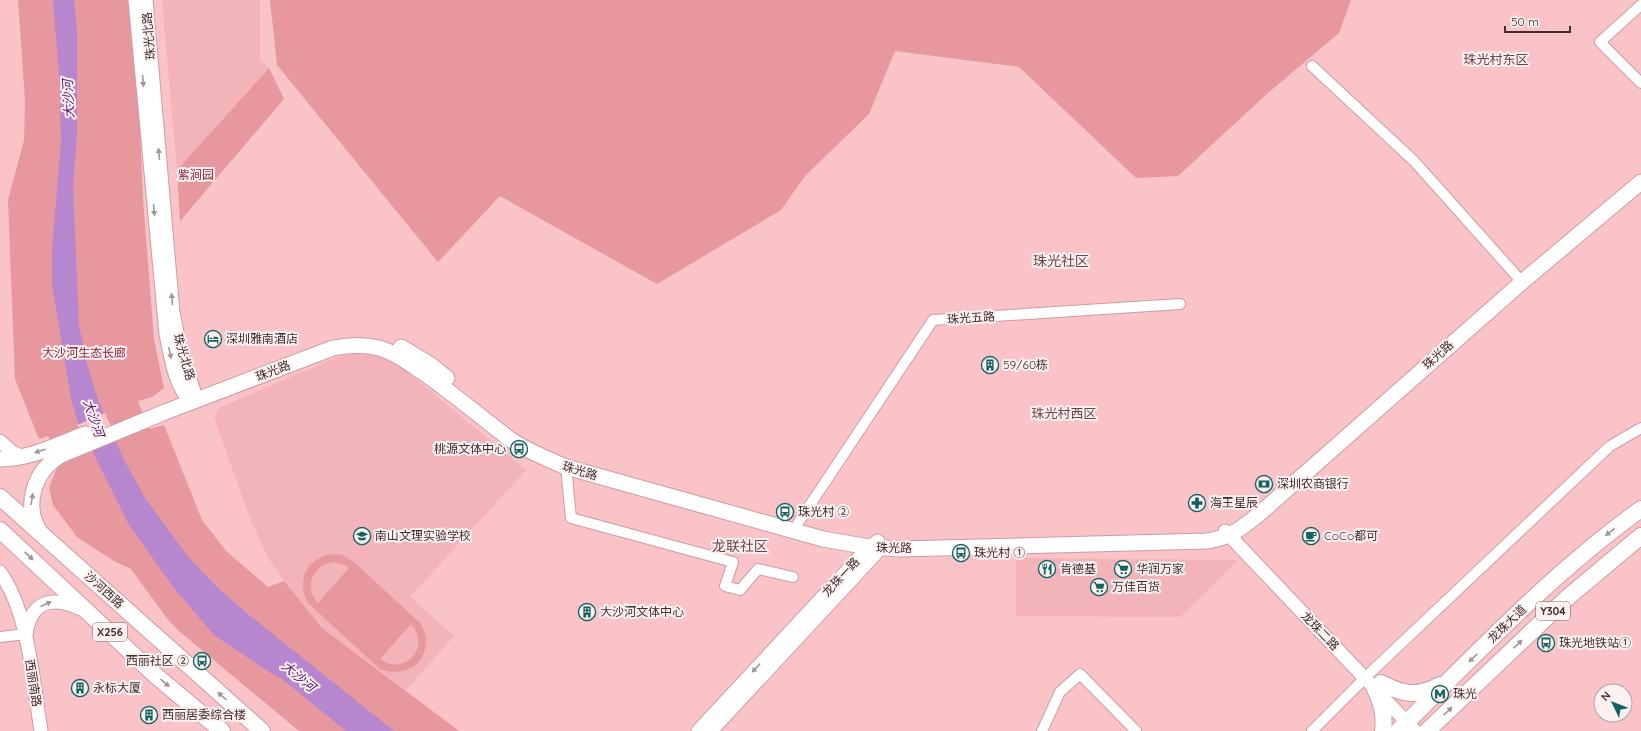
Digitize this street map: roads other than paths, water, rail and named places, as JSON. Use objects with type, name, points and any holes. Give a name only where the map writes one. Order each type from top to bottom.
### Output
[{"type":"main road","name":"珠光路","points":[[189,396],[333,348],[349,345],[365,345],[380,348],[394,354],[410,364],[512,440],[534,453],[566,467],[822,539],[875,546],[900,543],[1231,533],[1258,514],[1522,282],[1641,182]]},
{"type":"main road","name":"珠光路","points":[[0,459],[23,457],[59,450],[324,342],[348,336],[373,336],[398,345],[415,354],[518,433],[557,455],[577,462],[842,535],[875,546]]},
{"type":"main road","name":"珠光路","points":[[41,535],[34,523],[31,512],[31,500],[37,482],[59,450]]},
{"type":"main road","name":"沙河西路","points":[[0,497],[262,731]]},
{"type":"main road","name":"龙珠大道","points":[[1408,725],[1449,681],[1552,582],[1608,534],[1641,509]]},
{"type":"main road","name":"X256","points":[[0,530],[155,675],[222,731]]},
{"type":"main road","name":"龙珠大道","points":[[1427,731],[1567,598],[1641,536]]},
{"type":"main road","points":[[1373,680],[1407,694],[1422,693],[1449,681]]},
{"type":"main road","points":[[1373,680],[1382,703],[1384,716],[1383,731]]},
{"type":"street","name":"珠光北路","points":[[135,0],[166,334],[175,371],[189,396]]},
{"type":"street","name":"珠光北路","points":[[146,0],[173,312],[189,396]]},
{"type":"street","points":[[1641,5],[1600,42],[1641,83]]},
{"type":"street","points":[[1312,66],[1414,161],[1522,282]]},
{"type":"street","name":"珠光五路","points":[[798,523],[933,320],[1180,304]]},
{"type":"street","points":[[1312,731],[1373,680],[1610,446],[1641,428]]},
{"type":"street","points":[[0,441],[12,452],[23,457]]},
{"type":"street","points":[[566,467],[570,518],[733,562],[725,586],[740,590],[758,569],[793,577]]},
{"type":"street","name":"龙珠二路","points":[[1231,533],[1373,680],[1408,725],[1422,726],[1423,731]]},
{"type":"street","name":"龙珠一路","points":[[698,731],[875,546]]},
{"type":"street","name":"龙珠一路","points":[[711,731],[875,546]]},
{"type":"street","name":"西丽南路","points":[[0,572],[9,586],[26,634],[41,731]]},
{"type":"street","name":"西丽南路","points":[[26,634],[31,616],[42,604],[50,601],[65,602],[93,616]]},
{"type":"street","points":[[0,637],[26,634]]},
{"type":"street","points":[[1042,731],[1060,692],[1080,674],[1136,731]]},
{"type":"water","name":"大沙河","points":[[53,0],[74,0],[77,30],[77,135],[73,185],[79,325],[87,364],[98,400],[123,458],[145,498],[189,558],[218,588],[249,615],[394,731],[346,731],[282,679],[214,635],[174,588],[129,525],[77,420],[71,398],[52,285],[52,250],[61,141],[60,85]]},
{"type":"place","name":"深圳雅南酒店","points":[[213,339]]},
{"type":"place","name":"59/60栋","points":[[990,365]]},
{"type":"place","name":"桃源文体中心","points":[[519,449]]},
{"type":"place","name":"深圳农商银行","points":[[1264,484]]},
{"type":"place","name":"海王星辰","points":[[1197,503]]},
{"type":"place","name":"珠光村 ②","points":[[785,512]]},
{"type":"place","name":"南山文理实验学校","points":[[362,536]]},
{"type":"place","name":"CoCo都可","points":[[1311,536]]},
{"type":"place","name":"珠光村 ①","points":[[961,553]]},
{"type":"place","name":"肯德基","points":[[1047,569]]},
{"type":"place","name":"华润万家","points":[[1123,569]]},
{"type":"place","name":"万佳百货","points":[[1099,587]]},
{"type":"place","name":"大沙河文体中心","points":[[587,612]]},
{"type":"place","name":"珠光地铁站①","points":[[1546,643]]},
{"type":"place","name":"西丽社区 ②","points":[[202,661]]},
{"type":"place","name":"永标大厦","points":[[80,688]]},
{"type":"place","name":"珠光","points":[[1440,694]]},
{"type":"place","name":"西丽居委综合楼","points":[[149,715]]},
{"type":"district","name":"珠光村东区","points":[[1496,59]]},
{"type":"district","name":"珠光社区","points":[[1061,261]]},
{"type":"district","name":"珠光村西区","points":[[1064,413]]},
{"type":"district","name":"龙联社区","points":[[740,546]]},
{"type":"park label","name":"紫涧园","points":[[196,175]]},
{"type":"park label","name":"大沙河生态长廊","points":[[84,353]]}]
